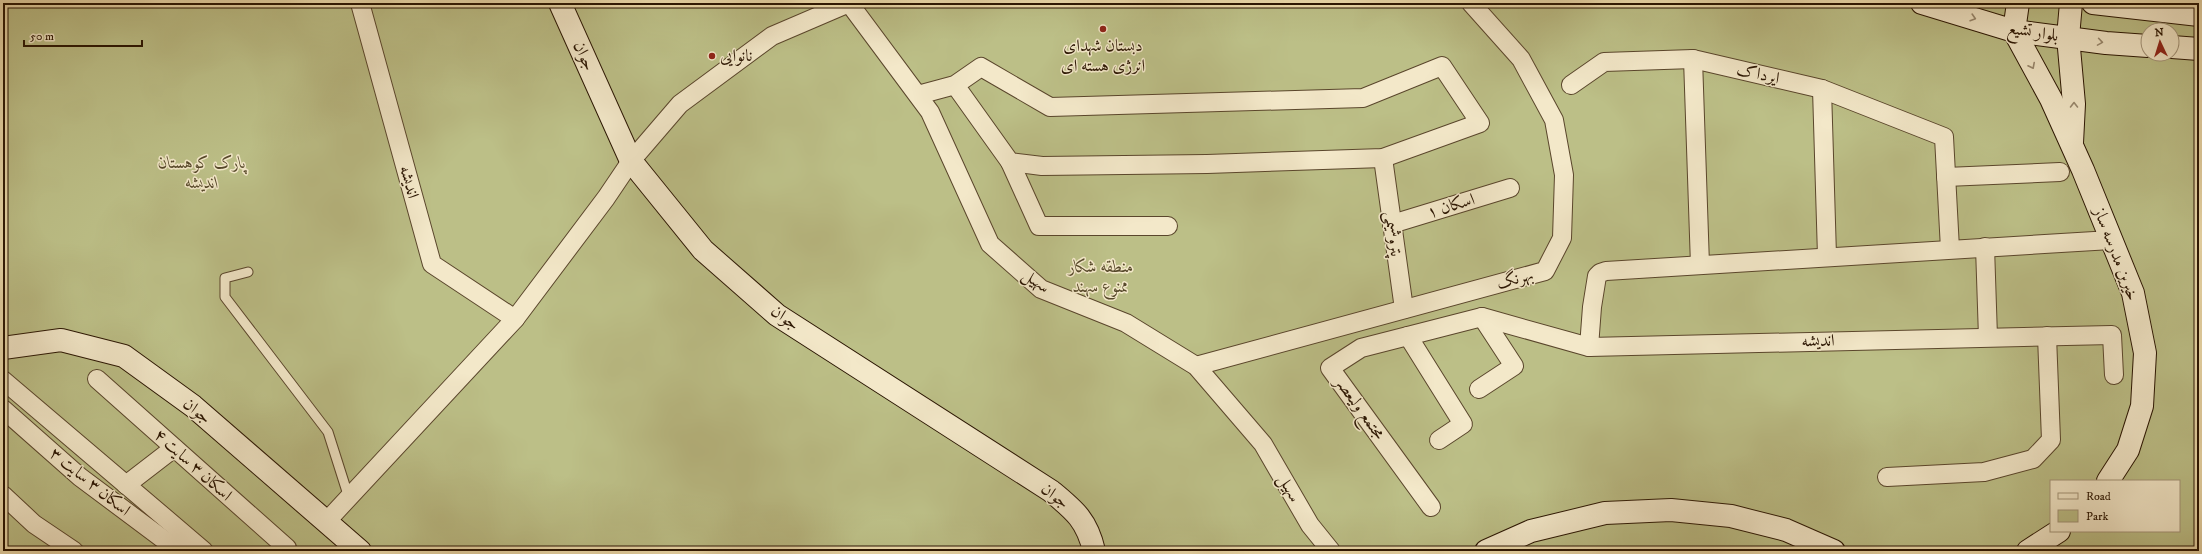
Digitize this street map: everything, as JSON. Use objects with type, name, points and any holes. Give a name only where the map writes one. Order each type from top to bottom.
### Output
[{"type":"street","name":"اندیشه","points":[[360,3],[432,264],[515,319]]},
{"type":"street","name":"جوان","points":[[560,3],[631,160],[703,250],[777,315],[1051,491],[1078,514],[1092,541],[1094,551]]},
{"type":"street","points":[[326,522],[515,319],[606,198],[631,160],[680,104],[772,36],[849,3]]},
{"type":"street","name":"سهیل","points":[[849,3],[930,112],[990,244],[1042,289],[1126,323],[1196,366],[1263,444],[1310,525],[1331,551]]},
{"type":"street","name":"بهرنگ","points":[[1196,366],[1545,271],[1562,238],[1564,175],[1554,120],[1521,59],[1471,3]]},
{"type":"street","name":"بلوار تشیع","points":[[1922,3],[2014,31],[2106,43],[2140,45]]},
{"type":"street","points":[[2014,31],[2018,3]]},
{"type":"street","name":"خیرین مدرسه ساز","points":[[2071,3],[2068,37],[2074,104],[2072,144]]},
{"type":"street","points":[[2093,3],[2199,15]]},
{"type":"street","name":"خیرین مدرسه ساز","points":[[2014,31],[2072,144],[2133,293],[2145,353],[2142,406],[2128,450],[2109,480]]},
{"type":"street","points":[[2180,48],[2199,49]]},
{"type":"street","points":[[1693,59],[1700,265]]},
{"type":"street","name":"ایرداک","points":[[1571,85],[1604,62],[1693,59],[1822,89],[1944,137],[1946,177]]},
{"type":"street","points":[[918,95],[955,85],[981,67],[1050,107],[1363,98],[1442,66],[1480,123],[1382,158],[1207,164],[1042,166],[1010,162]]},
{"type":"street","points":[[955,85],[1010,162],[1039,226],[1168,226]]},
{"type":"street","points":[[1822,89],[1827,256]]},
{"type":"street","name":"پتروشیمی","points":[[1382,158],[1404,309]]},
{"type":"street","points":[[1950,249],[1946,177],[2060,172]]},
{"type":"street","name":"اسکان ۱","points":[[1392,224],[1510,188]]},
{"type":"street","points":[[1589,347],[1592,307],[1597,276],[1600,273],[1827,256],[2111,240]]},
{"type":"street","points":[[1985,247],[1988,337]]},
{"type":"street","name":"اندیشه","points":[[1485,317],[1589,347],[2112,335],[2114,375]]},
{"type":"street","points":[[1479,389],[1514,366],[1485,317]]},
{"type":"street","name":"مجتمع ولیعصر","points":[[1432,507],[1330,368],[1361,348],[1485,317]]},
{"type":"street","points":[[1408,336],[1463,424],[1439,440]]},
{"type":"street","points":[[1887,477],[1984,472],[2033,459],[2051,440],[2047,336]]},
{"type":"street","name":"جوان","points":[[3,348],[61,340],[124,356],[193,406],[360,551]]},
{"type":"street","points":[[3,380],[204,551]]},
{"type":"street","name":"اسکان ۳ سایت ۴","points":[[97,380],[287,548],[287,551]]},
{"type":"street","name":"اسکان ۳ سایت ۳","points":[[3,409],[80,477],[179,551]]},
{"type":"street","points":[[126,485],[174,448]]},
{"type":"street","points":[[3,495],[34,524],[74,551]]},
{"type":"street","points":[[1486,551],[1531,531],[1605,513],[1671,510],[1731,516],[1786,530],[1834,551]]},
{"type":"street","points":[[2028,551],[2057,532]]},
{"type":"lane","points":[[248,272],[225,278],[225,297],[328,432],[348,498]]},
{"type":"green space","name":"منطقه شکار ممنوع سهند","points":[[3,3],[2199,3],[2199,551],[3,551]]},
{"type":"place","name":"دبستان شهدای انرژی هسته ای","points":[[1103,29]]},
{"type":"place","name":"نانوایی","points":[[712,56]]},
{"type":"park label","name":"پارک کوهستان اندیشه","points":[[202,173]]}]
